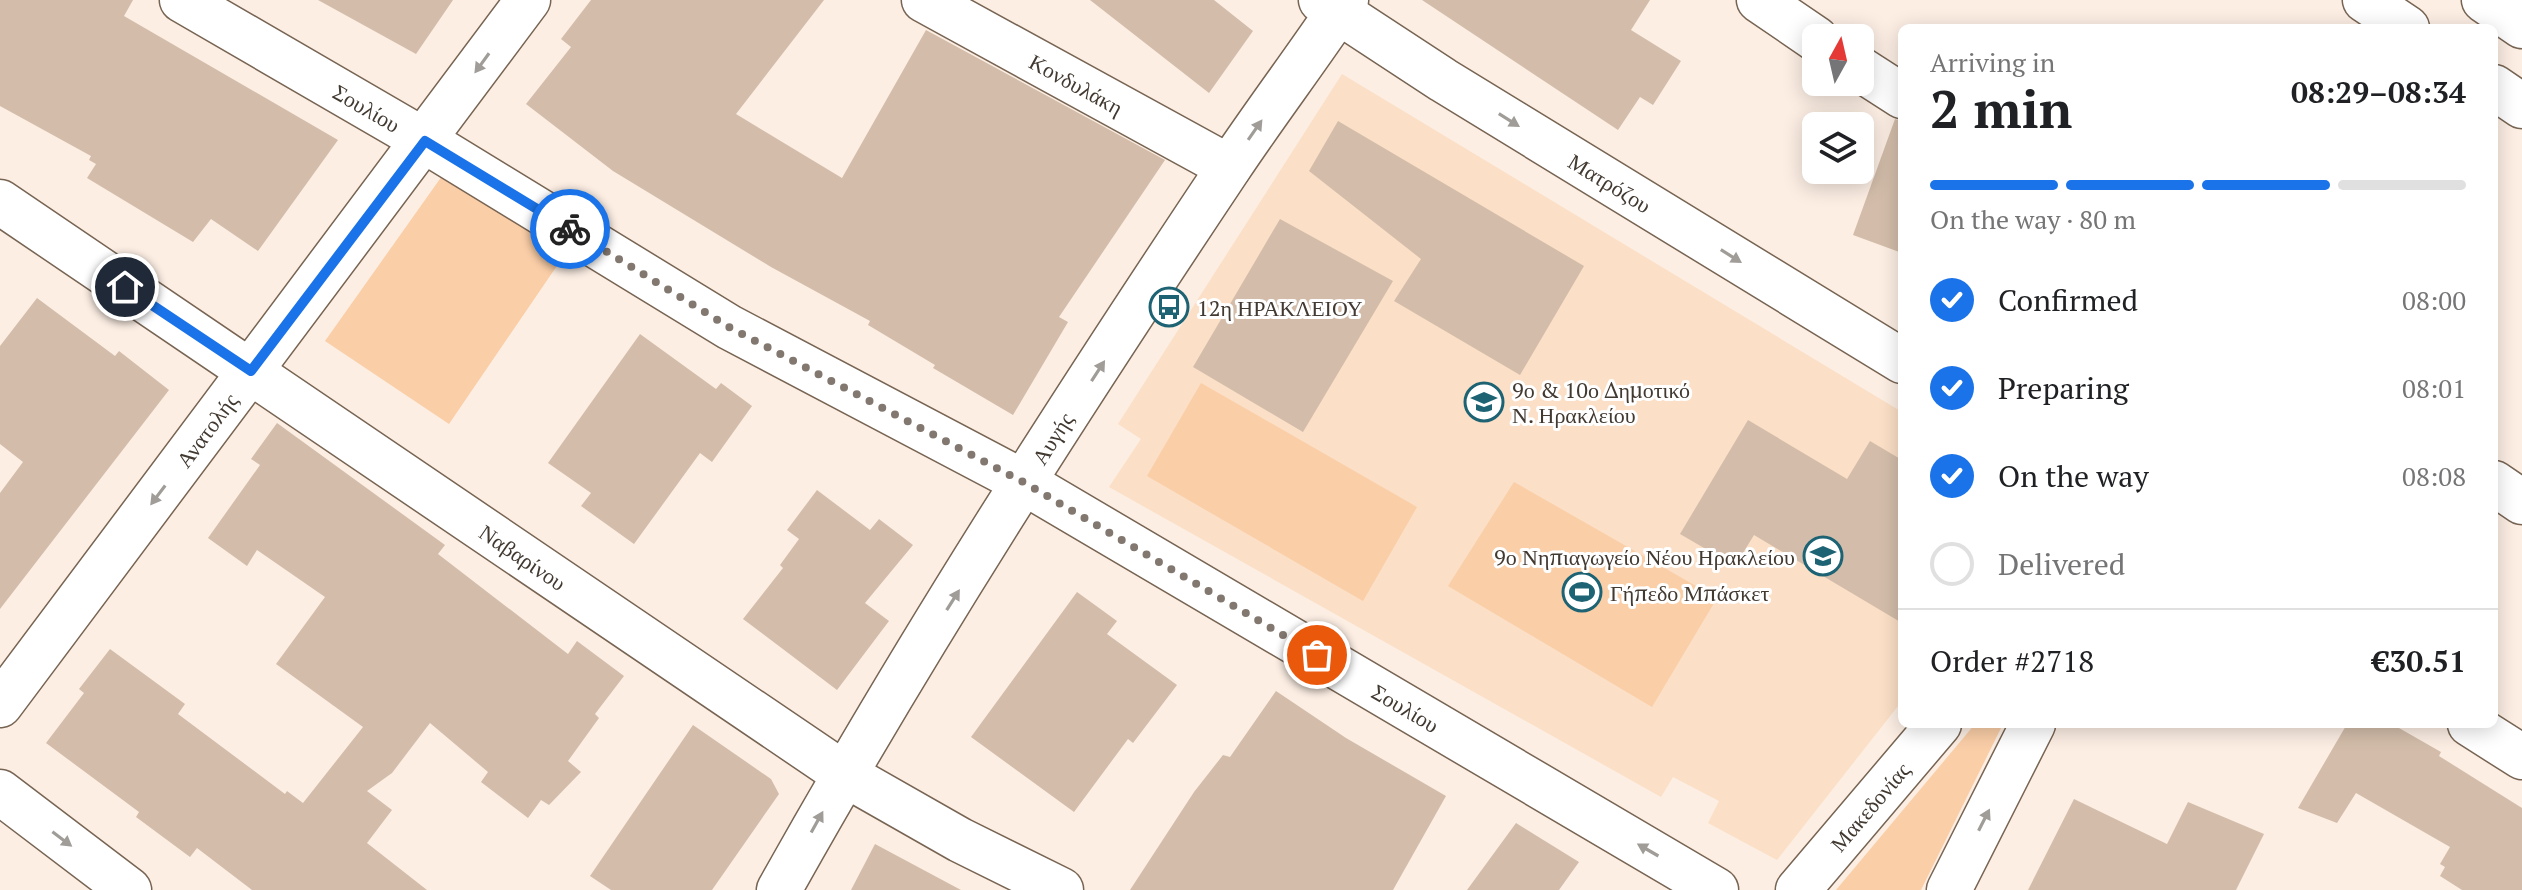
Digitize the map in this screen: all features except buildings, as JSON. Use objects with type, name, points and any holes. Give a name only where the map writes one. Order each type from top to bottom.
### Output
[{"type":"street","name":"Σουλίου","points":[[182,0],[425,141],[729,327],[1025,483],[1716,890]]},
{"type":"street","name":"Ανατολής","points":[[0,705],[528,0]]},
{"type":"street","name":"Κονδυλάκη","points":[[924,0],[1229,167]]},
{"type":"street","points":[[1759,0],[1802,29]]},
{"type":"street","points":[[2365,0],[2401,24]]},
{"type":"street","name":"Αυγής","points":[[779,890],[844,774],[1025,483],[1335,4]]},
{"type":"street","name":"Ματρόζου","points":[[1335,4],[1443,80],[1898,359]]},
{"type":"street","points":[[1874,78],[1898,93]]},
{"type":"street","points":[[2498,90],[2522,106]]},
{"type":"street","name":"Ναβαρίνου","points":[[0,202],[844,774],[960,840],[1061,890]]},
{"type":"street","points":[[2498,486],[2522,502]]},
{"type":"street","name":"Μακεδονίας","points":[[1798,890],[1936,728]]},
{"type":"street","points":[[1949,890],[2031,728]]},
{"type":"street","points":[[2476,728],[2522,757]]},
{"type":"street","points":[[0,792],[129,890]]},
{"type":"shaded area","name":"9ο & 10ο Δημοτικό Ν. Ηρακλείου","points":[[1342,74],[1898,410],[1898,706],[1777,860],[1708,823],[1719,801],[1673,777],[1661,797],[1109,487],[1141,439],[1118,424]]},
{"type":"shaded area","points":[[442,176],[565,254],[449,424],[325,341]]},
{"type":"shaded area","points":[[1201,383],[1417,507],[1363,601],[1147,476]]},
{"type":"shaded area","name":"Γήπεδο Μπάσκετ","points":[[1514,482],[1717,598],[1652,707],[1448,586]]},
{"type":"shaded area","points":[[1972,728],[2001,728],[1921,890],[1836,890]]},
{"type":"way so far","points":[[570,229],[729,327],[1025,483],[1317,655]]},
{"type":"place","name":"12η ΗΡΑΚΛΕΙΟΥ","points":[[1169,307]]},
{"type":"place","name":"9ο & 10ο Δημοτικό Ν. Ηρακλείου","points":[[1484,402]]},
{"type":"place","name":"9ο Νηπιαγωγείο Νέου Ηρακλείου","points":[[1823,556]]},
{"type":"place","name":"Γήπεδο Μπάσκετ","points":[[1582,592]]},
{"type":"route","points":[[125,287],[251,371],[425,141],[570,229]]}]
